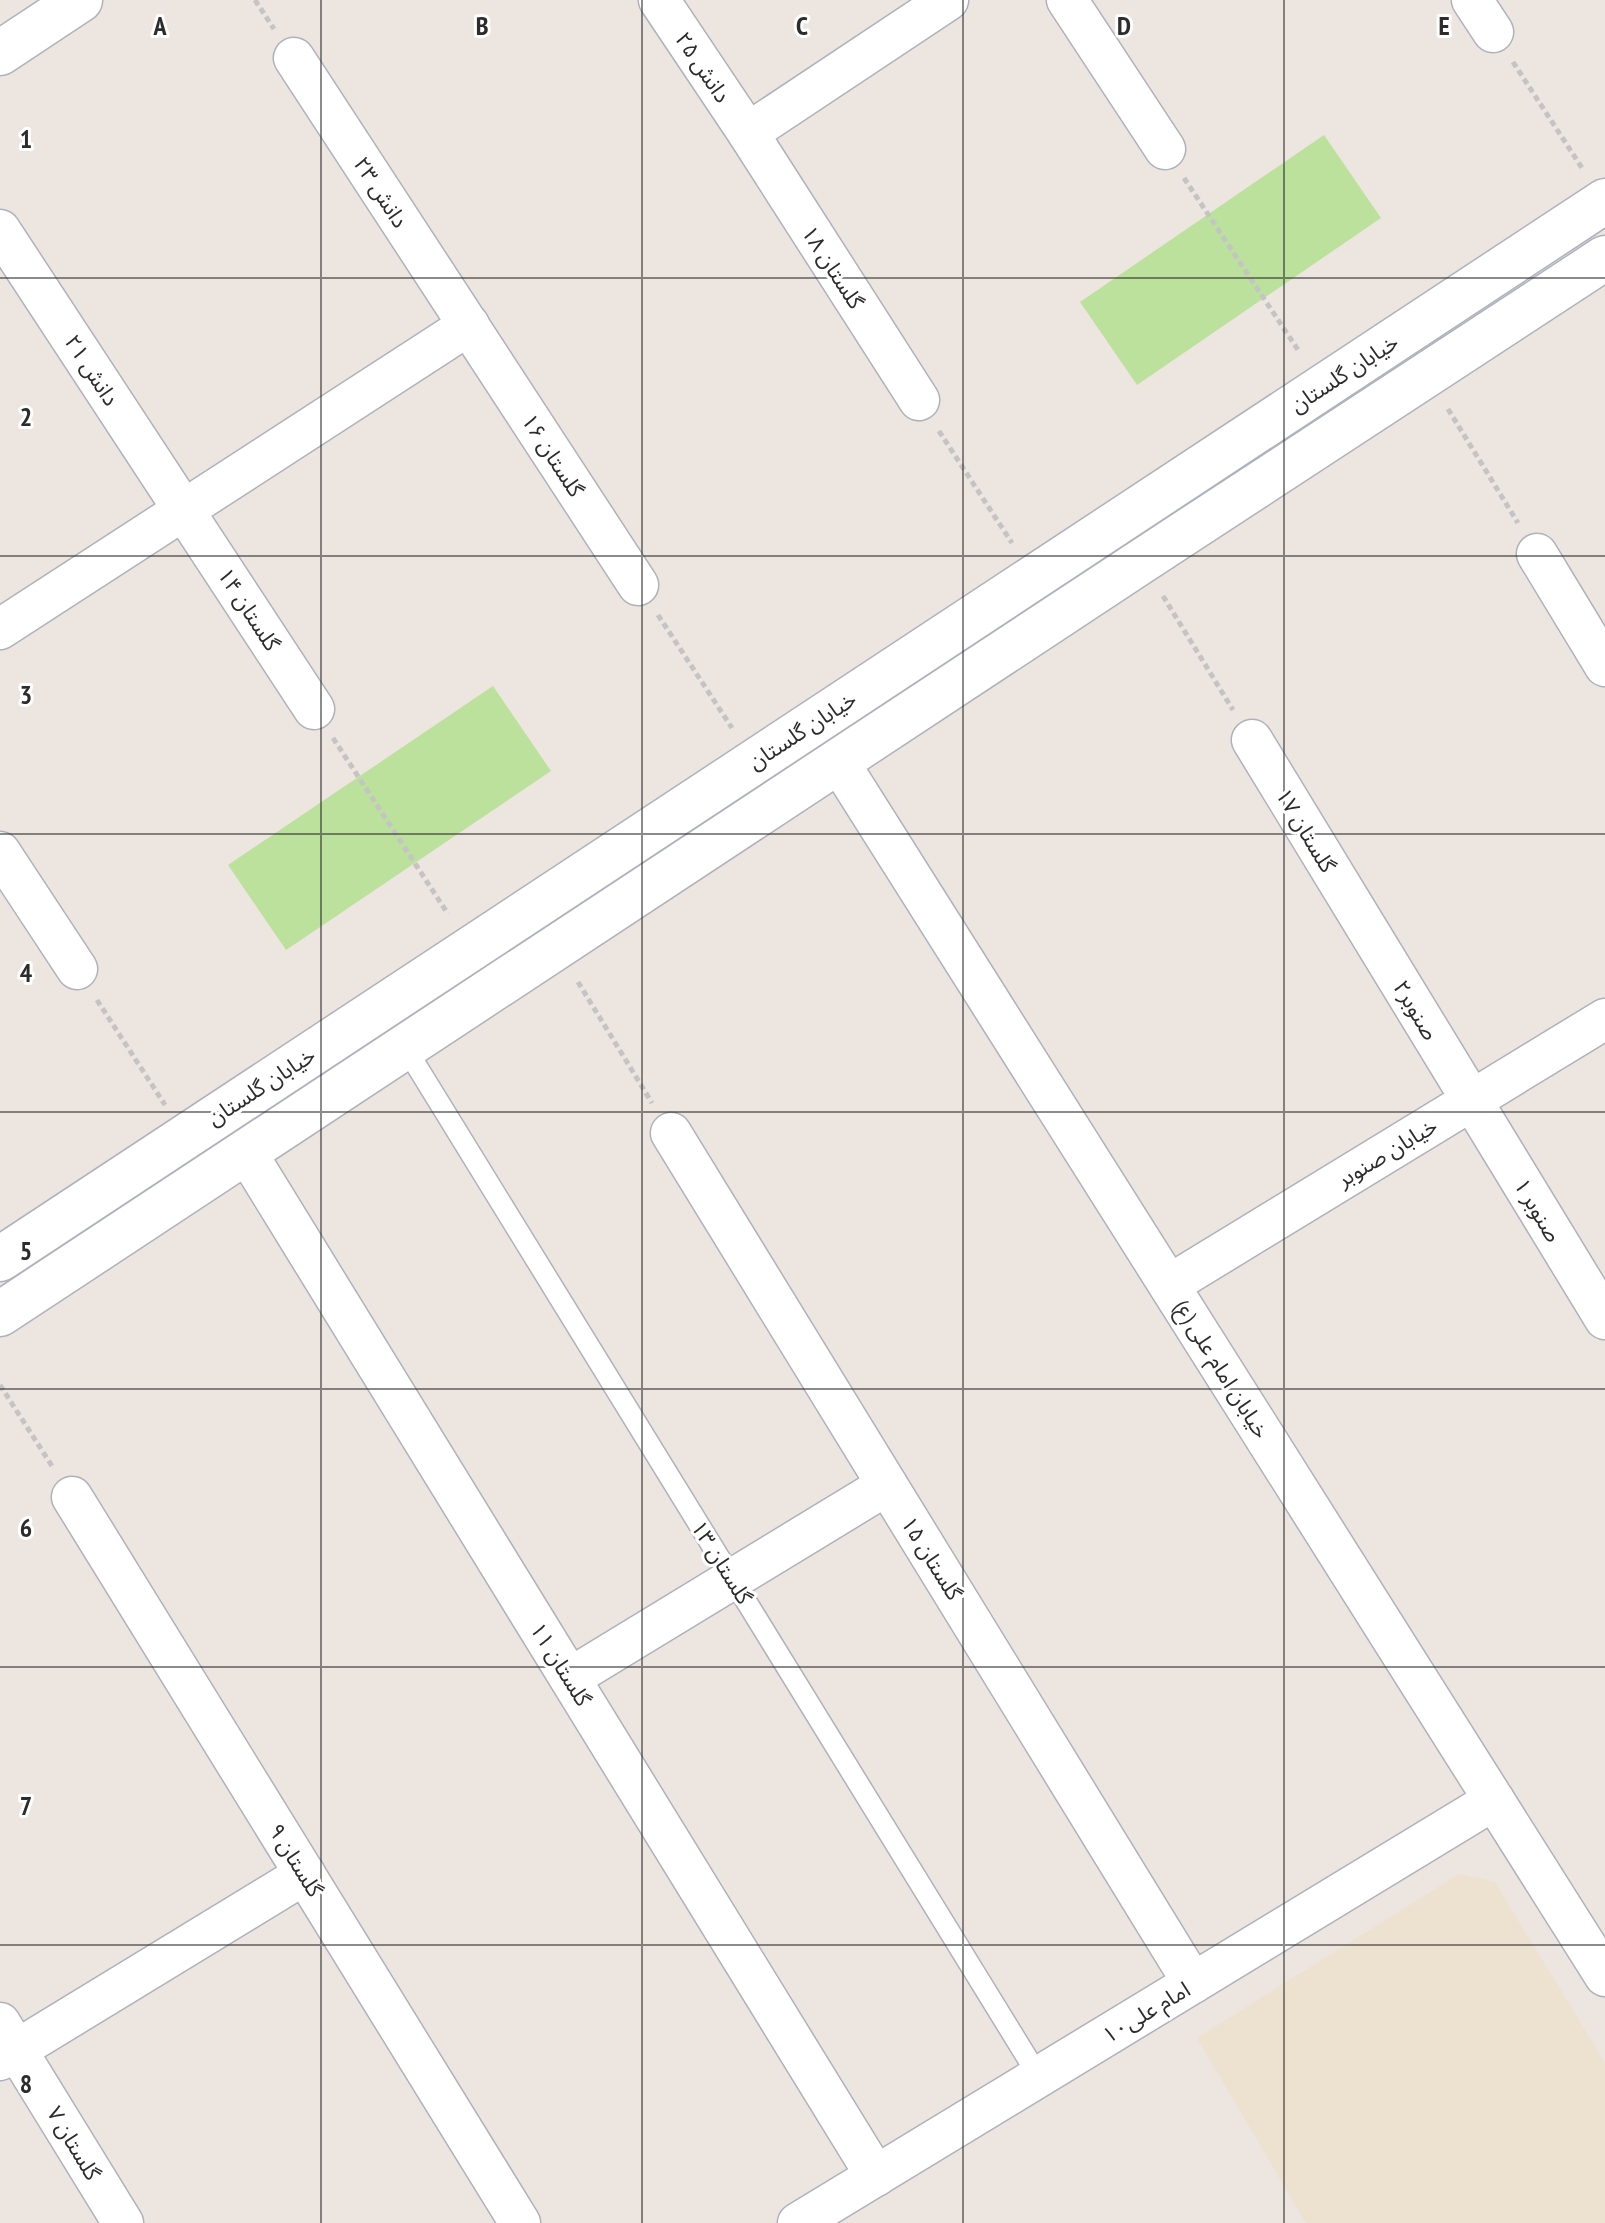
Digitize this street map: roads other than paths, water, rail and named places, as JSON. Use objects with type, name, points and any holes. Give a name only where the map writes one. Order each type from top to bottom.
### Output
[{"type":"street","points":[[0,53],[80,0]]},
{"type":"street","name":"دانش ۲۵","points":[[659,0],[748,133]]},
{"type":"street","points":[[748,133],[948,0]]},
{"type":"street","points":[[1067,0],[1165,149]]},
{"type":"street","name":"دانش ۲۳","points":[[294,58],[469,325]]},
{"type":"street","name":"گلستان ۱۸","points":[[748,133],[919,400]]},
{"type":"street","name":"خیابان گلستان","points":[[0,1259],[1605,202]]},
{"type":"street","name":"دانش ۲۱","points":[[0,230],[183,510]]},
{"type":"street","name":"خیابان گلستان","points":[[0,1314],[1605,258]]},
{"type":"street","points":[[0,629],[469,325]]},
{"type":"street","name":"گلستان ۱۶","points":[[469,325],[638,585]]},
{"type":"street","name":"گلستان ۱۴","points":[[183,510],[314,709]]},
{"type":"street","points":[[1537,554],[1605,666]]},
{"type":"street","name":"گلستان ۱۷","points":[[1252,740],[1361,920]]},
{"type":"street","name":"خیابان امام علی (ع)","points":[[838,761],[1494,1800],[1598,1951]]},
{"type":"street","points":[[0,852],[77,969]]},
{"type":"street","name":"صنوبر۲","points":[[1361,920],[1472,1100]]},
{"type":"street","name":"خیابان صنوبر","points":[[1169,1285],[1605,1019]]},
{"type":"street","name":"صنوبر ۱","points":[[1472,1100],[1605,1319]]},
{"type":"street","name":"گلستان ۱۵","points":[[671,1133],[1193,1983]]},
{"type":"street","name":"گلستان ۱۱","points":[[246,1152],[876,2176]]},
{"type":"street","points":[[570,1678],[887,1485]]},
{"type":"street","name":"گلستان ۹","points":[[72,1497],[520,2223]]},
{"type":"street","name":"امام علی۱۰","points":[[798,2223],[1494,1800]]},
{"type":"street","points":[[6,2044],[305,1874]]},
{"type":"street","name":"گلستان ۷","points":[[6,2044],[123,2223]]},
{"type":"lane","name":"گلستان ۱۳","points":[[405,1047],[1039,2077]]}]
